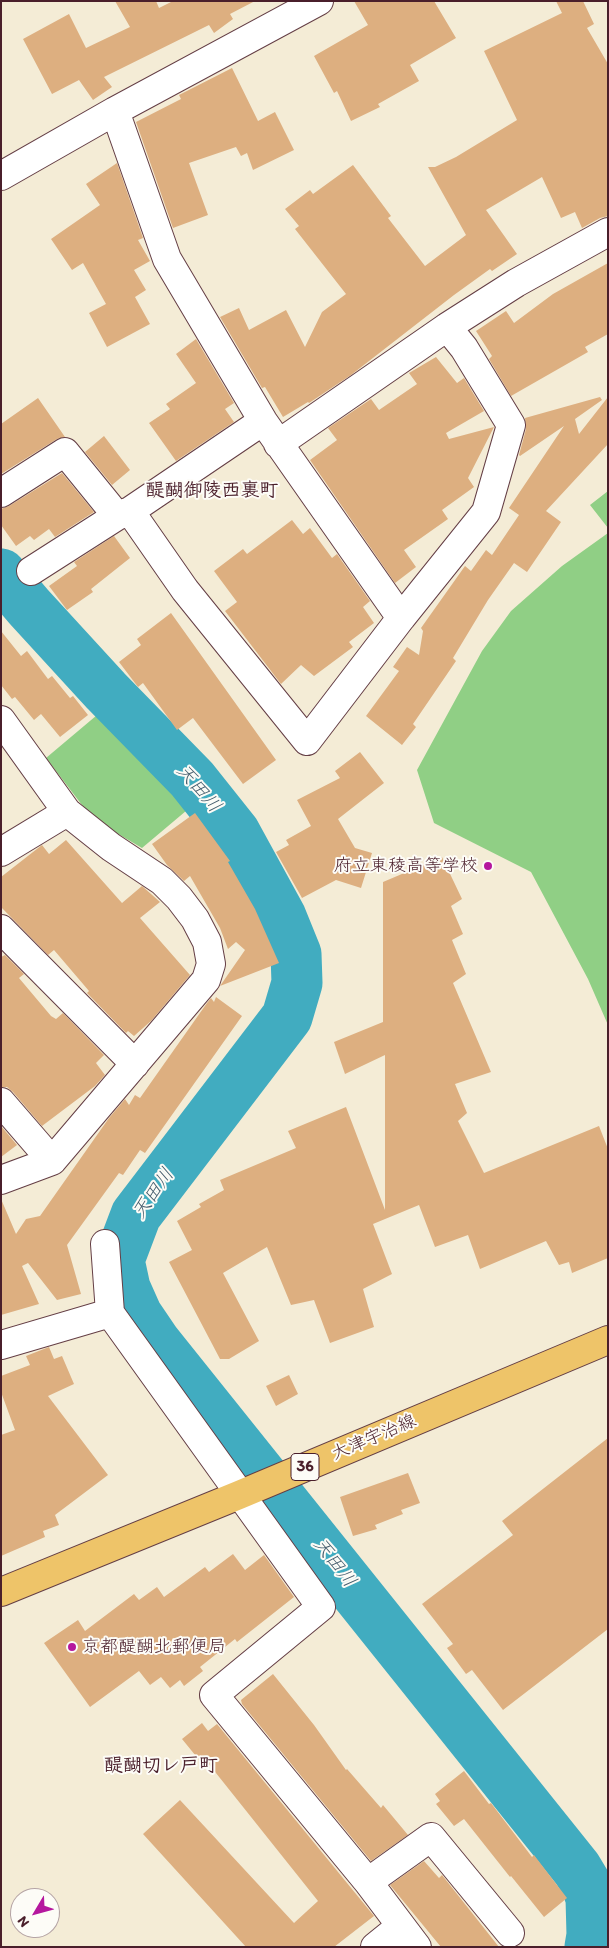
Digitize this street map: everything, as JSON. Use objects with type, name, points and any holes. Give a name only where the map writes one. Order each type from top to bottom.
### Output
[{"type":"main road","name":"大津宇治線","points":[[1,1592],[239,1495],[608,1340]]},
{"type":"street","points":[[1,176],[115,111],[319,1]]},
{"type":"street","points":[[115,111],[167,259],[263,421],[401,618]]},
{"type":"street","points":[[278,444],[447,326],[516,283],[608,232]]},
{"type":"street","points":[[1,493],[65,452],[123,513],[307,741],[401,618],[486,512],[511,425],[464,348],[447,326]]},
{"type":"street","points":[[31,571],[263,421]]},
{"type":"street","points":[[1,720],[67,812],[111,847],[162,881],[179,898],[195,919],[208,942],[211,964],[206,980],[52,1161],[1,1180]]},
{"type":"street","points":[[1,852],[67,812]]},
{"type":"street","points":[[1,929],[135,1064]]},
{"type":"street","points":[[1,1102],[52,1161]]},
{"type":"street","points":[[105,1244],[110,1314],[320,1607],[214,1695],[368,1882],[418,1947]]},
{"type":"street","points":[[1,1345],[110,1314]]},
{"type":"street","points":[[368,1882],[431,1837],[510,1933]]},
{"type":"street","points":[[375,1947],[401,1926]]},
{"type":"green space","points":[[608,491],[608,528],[590,505]]},
{"type":"green space","points":[[608,533],[608,1025],[588,979],[531,872],[434,823],[417,770],[482,651],[511,611],[562,566]]},
{"type":"green space","points":[[103,710],[199,800],[142,848],[103,825],[82,805],[46,758]]},
{"type":"building","points":[[115,1],[156,1],[159,8],[173,1],[255,1],[230,14],[233,19],[214,33],[209,25],[104,77],[112,87],[93,100],[79,80],[52,94],[23,39],[69,14],[86,48],[130,27]]},
{"type":"building","points":[[354,1],[434,1],[456,38],[410,65],[419,81],[378,104],[380,107],[351,121],[337,91],[334,93],[314,56],[368,25]]},
{"type":"building","points":[[556,1],[583,1],[594,24],[587,28],[608,64],[608,216],[600,218],[582,228],[575,212],[561,218],[542,177],[486,210],[517,254],[492,271],[490,269],[454,295],[351,375],[309,403],[283,417],[265,387],[262,388],[220,317],[239,308],[249,330],[286,310],[305,347],[322,312],[346,294],[295,229],[299,226],[285,209],[310,190],[313,194],[353,165],[391,216],[388,218],[425,266],[466,235],[428,167],[435,167],[456,157],[517,120],[484,51],[562,13]]},
{"type":"building","points":[[232,68],[258,121],[275,112],[294,150],[253,170],[247,153],[241,156],[236,147],[189,163],[208,215],[173,228],[136,122],[181,99],[179,95]]},
{"type":"building","points":[[117,163],[143,238],[138,240],[150,261],[134,270],[146,290],[135,297],[150,324],[107,347],[89,313],[106,304],[83,263],[72,270],[51,239],[100,205],[86,184]]},
{"type":"building","points":[[608,263],[608,334],[585,347],[588,352],[511,396],[489,359],[492,356],[476,331],[506,311],[514,323],[553,294]]},
{"type":"building","points":[[196,339],[234,403],[225,409],[234,422],[176,461],[149,423],[170,409],[166,404],[196,383],[176,354]]},
{"type":"building","points":[[436,357],[457,383],[464,378],[484,411],[446,433],[449,439],[494,427],[468,478],[474,487],[442,510],[448,519],[404,550],[416,567],[395,583],[310,460],[337,440],[328,428],[371,399],[379,410],[417,384],[409,373]]},
{"type":"building","points":[[600,397],[602,400],[575,419],[579,434],[608,397],[608,444],[546,511],[561,522],[527,572],[514,563],[488,600],[453,658],[456,661],[413,724],[416,727],[402,745],[366,716],[399,671],[393,667],[407,647],[419,655],[423,631],[421,628],[465,566],[471,571],[486,550],[492,555],[519,515],[509,508],[564,426],[520,456],[526,429],[525,418]]},
{"type":"building","points":[[38,398],[65,437],[57,439],[1,474],[1,424]]},
{"type":"building","points":[[104,436],[130,470],[112,485],[85,452]]},
{"type":"building","points":[[62,473],[94,512],[55,537],[49,529],[34,540],[30,536],[16,546],[1,525],[1,509]]},
{"type":"building","points":[[292,520],[303,534],[310,528],[332,558],[337,554],[370,601],[363,607],[374,623],[349,642],[353,647],[314,676],[301,665],[281,684],[225,611],[237,602],[214,571],[243,549],[247,554]]},
{"type":"building","points":[[114,536],[130,558],[91,589],[93,592],[67,610],[49,586],[77,566],[74,562]]},
{"type":"building","points":[[171,613],[276,760],[243,784],[193,718],[177,730],[143,683],[138,687],[119,662],[141,645],[137,639]]},
{"type":"building","points":[[1,631],[21,656],[27,651],[48,679],[52,676],[70,698],[73,696],[88,715],[60,737],[41,714],[34,720],[15,697],[12,699],[1,685]]},
{"type":"building","points":[[360,752],[384,783],[338,819],[355,848],[372,853],[361,888],[336,880],[302,898],[276,852],[289,845],[286,840],[311,826],[297,800],[340,778],[335,771]]},
{"type":"building","points":[[195,813],[230,861],[228,862],[255,909],[279,963],[220,986],[245,950],[236,942],[228,949],[220,928],[190,876],[184,881],[167,865],[152,844]]},
{"type":"building","points":[[66,840],[122,903],[142,886],[160,902],[140,918],[190,975],[151,1021],[134,1036],[128,1031],[126,1033],[87,993],[89,991],[54,950],[48,955],[1,907],[1,877],[42,845],[49,854]]},
{"type":"building","points":[[442,857],[462,899],[451,906],[463,934],[452,940],[466,974],[453,983],[491,1072],[455,1084],[467,1113],[458,1121],[484,1173],[599,1126],[608,1149],[608,1258],[572,1273],[569,1262],[559,1265],[546,1241],[480,1269],[468,1235],[435,1247],[419,1205],[373,1224],[392,1274],[363,1289],[374,1327],[330,1343],[314,1300],[291,1305],[267,1247],[223,1273],[259,1341],[229,1359],[220,1359],[169,1262],[192,1250],[177,1221],[201,1207],[199,1204],[224,1190],[220,1180],[296,1148],[288,1131],[346,1107],[385,1210],[385,1055],[345,1074],[334,1042],[383,1022],[383,882]]},
{"type":"building","points":[[5,955],[24,974],[19,978],[51,1016],[56,1019],[63,1013],[104,1055],[96,1063],[105,1075],[95,1086],[42,1126],[13,1092],[7,1087],[1,1087],[1,957]]},
{"type":"building","points":[[216,997],[242,1016],[145,1153],[140,1150],[123,1175],[119,1173],[67,1245],[81,1294],[57,1300],[28,1263],[22,1266],[39,1304],[1,1315],[1,1199],[16,1234],[26,1219],[40,1216],[109,1118],[125,1099],[129,1105],[135,1095],[140,1098],[207,1003],[211,998],[214,1002]]},
{"type":"building","points":[[1,1126],[17,1145],[1,1157]]},
{"type":"building","points":[[49,1347],[54,1359],[62,1356],[74,1384],[48,1396],[108,1475],[55,1515],[59,1525],[43,1531],[45,1537],[1,1556],[1,1435],[15,1430],[1,1392],[1,1376],[30,1365],[26,1356]]},
{"type":"building","points":[[289,1375],[298,1394],[276,1406],[266,1386]]},
{"type":"building","points":[[608,1438],[608,1629],[503,1710],[472,1670],[466,1674],[447,1648],[453,1644],[422,1604],[513,1535],[502,1521]]},
{"type":"building","points":[[408,1473],[420,1503],[401,1510],[403,1514],[375,1525],[377,1529],[353,1536],[340,1497]]},
{"type":"building","points":[[233,1554],[245,1570],[264,1555],[294,1597],[237,1642],[235,1639],[200,1667],[203,1671],[184,1686],[180,1680],[170,1688],[161,1677],[150,1685],[139,1671],[90,1707],[44,1643],[78,1620],[85,1631],[134,1594],[139,1600],[157,1587],[164,1597],[205,1567],[209,1572]]},
{"type":"building","points":[[273,1674],[314,1725],[346,1770],[381,1808],[383,1805],[408,1835],[371,1861],[242,1704],[241,1700]]},
{"type":"building","points":[[202,1723],[208,1731],[217,1724],[374,1916],[334,1947],[246,1947],[143,1834],[180,1800],[294,1923],[318,1901],[204,1758],[200,1761],[182,1739]]},
{"type":"building","points":[[464,1771],[567,1898],[544,1917],[464,1819],[454,1826],[436,1804],[440,1801],[435,1794]]},
{"type":"building","points":[[424,1861],[439,1878],[442,1875],[499,1947],[441,1947],[390,1885]]},
{"type":"waterway","name":"天田川","points":[[1,574],[106,691],[192,779],[235,833],[281,917],[296,954],[297,983],[287,1017],[136,1215],[119,1260],[125,1288],[137,1315],[156,1343],[577,1869],[586,1884],[591,1898],[592,1935],[590,1947]]},
{"type":"place","name":"府立東稜高等学校","points":[[488,866]]},
{"type":"place","name":"京都醍醐北郵便局","points":[[72,1647]]},
{"type":"district","name":"醍醐御陵西裏町","points":[[212,491]]},
{"type":"district","name":"醍醐切レ戸町","points":[[161,1766]]}]
